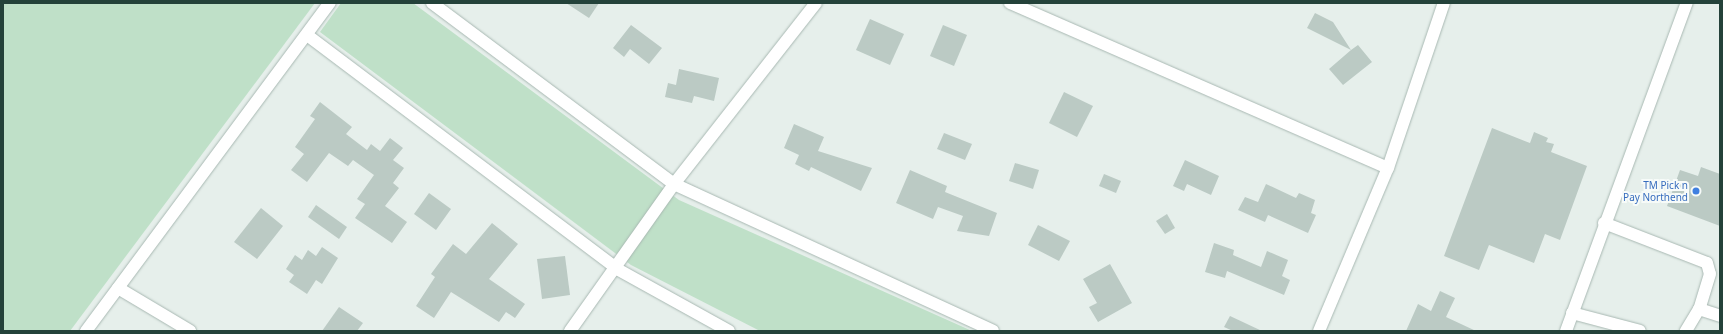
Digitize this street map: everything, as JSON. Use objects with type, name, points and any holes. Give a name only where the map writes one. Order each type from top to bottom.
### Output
[{"type":"street","points":[[86,331],[330,3]]},
{"type":"street","points":[[432,3],[674,184],[993,331]]},
{"type":"street","points":[[570,331],[617,269],[674,184],[816,3]]},
{"type":"street","points":[[1010,3],[1388,168]]},
{"type":"street","points":[[1319,331],[1388,168],[1444,3]]},
{"type":"street","points":[[1566,331],[1604,223],[1687,3]]},
{"type":"street","points":[[307,35],[617,269],[729,331]]},
{"type":"street","points":[[1604,223],[1707,263],[1710,274],[1699,309],[1686,331]]},
{"type":"street","points":[[118,288],[190,331]]},
{"type":"street","points":[[1699,309],[1720,316]]},
{"type":"street","points":[[1572,313],[1640,331]]},
{"type":"green space","points":[[3,3],[315,3],[70,331],[3,331]]},
{"type":"green space","points":[[341,3],[413,3],[679,200],[972,331],[760,331],[631,265],[320,32]]},
{"type":"building","points":[[566,3],[599,3],[589,18]]},
{"type":"building","points":[[1315,13],[1333,22],[1351,50],[1307,28]]},
{"type":"building","points":[[870,19],[904,34],[890,65],[856,50]]},
{"type":"building","points":[[631,25],[662,48],[649,64],[630,49],[624,57],[613,48]]},
{"type":"building","points":[[943,25],[967,35],[954,66],[930,56]]},
{"type":"building","points":[[1358,45],[1372,62],[1343,85],[1329,69]]},
{"type":"building","points":[[679,69],[719,78],[714,101],[694,96],[692,103],[665,97],[668,83],[676,85]]},
{"type":"building","points":[[1064,92],[1093,106],[1077,137],[1049,123]]},
{"type":"building","points":[[320,102],[352,127],[346,134],[367,150],[371,144],[380,151],[390,138],[403,148],[393,160],[404,168],[393,183],[399,188],[385,206],[407,222],[392,243],[355,218],[365,204],[357,199],[374,175],[353,160],[348,166],[329,153],[307,182],[291,170],[304,154],[295,147],[315,119],[310,116]]},
{"type":"building","points":[[794,124],[824,137],[818,151],[872,168],[861,191],[811,167],[809,171],[795,164],[799,155],[784,148]]},
{"type":"building","points":[[1492,128],[1530,143],[1534,132],[1548,138],[1546,142],[1554,144],[1551,152],[1587,166],[1560,240],[1545,234],[1534,263],[1489,245],[1479,270],[1444,256]]},
{"type":"building","points":[[944,133],[972,144],[965,160],[937,149]]},
{"type":"building","points":[[1185,160],[1219,176],[1211,195],[1187,184],[1184,191],[1173,186]]},
{"type":"building","points":[[1015,163],[1039,170],[1033,189],[1009,181]]},
{"type":"building","name":"TM Pick n Pay Northend","points":[[1701,167],[1720,174],[1720,226],[1667,206],[1680,170],[1698,176]]},
{"type":"building","points":[[910,170],[947,186],[945,192],[997,213],[989,236],[957,231],[963,216],[938,207],[933,219],[896,203]]},
{"type":"building","points":[[1104,174],[1121,181],[1116,193],[1099,186]]},
{"type":"building","points":[[1266,184],[1296,198],[1299,193],[1315,200],[1311,213],[1316,215],[1308,233],[1268,215],[1265,222],[1238,210],[1245,197],[1258,202]]},
{"type":"building","points":[[429,193],[451,209],[436,230],[414,214]]},
{"type":"building","points":[[316,205],[347,227],[339,239],[308,217]]},
{"type":"building","points":[[261,208],[283,226],[257,259],[234,242]]},
{"type":"building","points":[[1167,214],[1175,228],[1165,234],[1156,221]]},
{"type":"building","points":[[492,223],[518,244],[489,279],[525,304],[515,318],[506,312],[499,322],[451,292],[434,318],[416,306],[435,277],[431,274],[453,244],[466,254]]},
{"type":"building","points":[[1038,225],[1070,241],[1059,261],[1028,245]]},
{"type":"building","points":[[1214,243],[1234,250],[1233,255],[1261,267],[1267,251],[1288,260],[1282,276],[1290,280],[1284,295],[1227,271],[1225,278],[1205,272]]},
{"type":"building","points":[[322,247],[338,258],[322,284],[316,280],[307,294],[289,282],[294,275],[286,269],[295,255],[302,260],[308,250],[316,256]]},
{"type":"building","points":[[565,256],[570,295],[542,299],[537,259]]},
{"type":"building","points":[[1110,264],[1132,303],[1098,322],[1089,307],[1097,303],[1083,279]]},
{"type":"building","points":[[1440,291],[1455,298],[1446,317],[1476,331],[1406,331],[1418,304],[1431,311]]},
{"type":"building","points":[[339,307],[363,323],[357,331],[322,331]]},
{"type":"building","points":[[1230,316],[1262,331],[1233,331],[1224,327]]},
{"type":"place","name":"TM Pick n Pay Northend","points":[[1696,191]]}]
